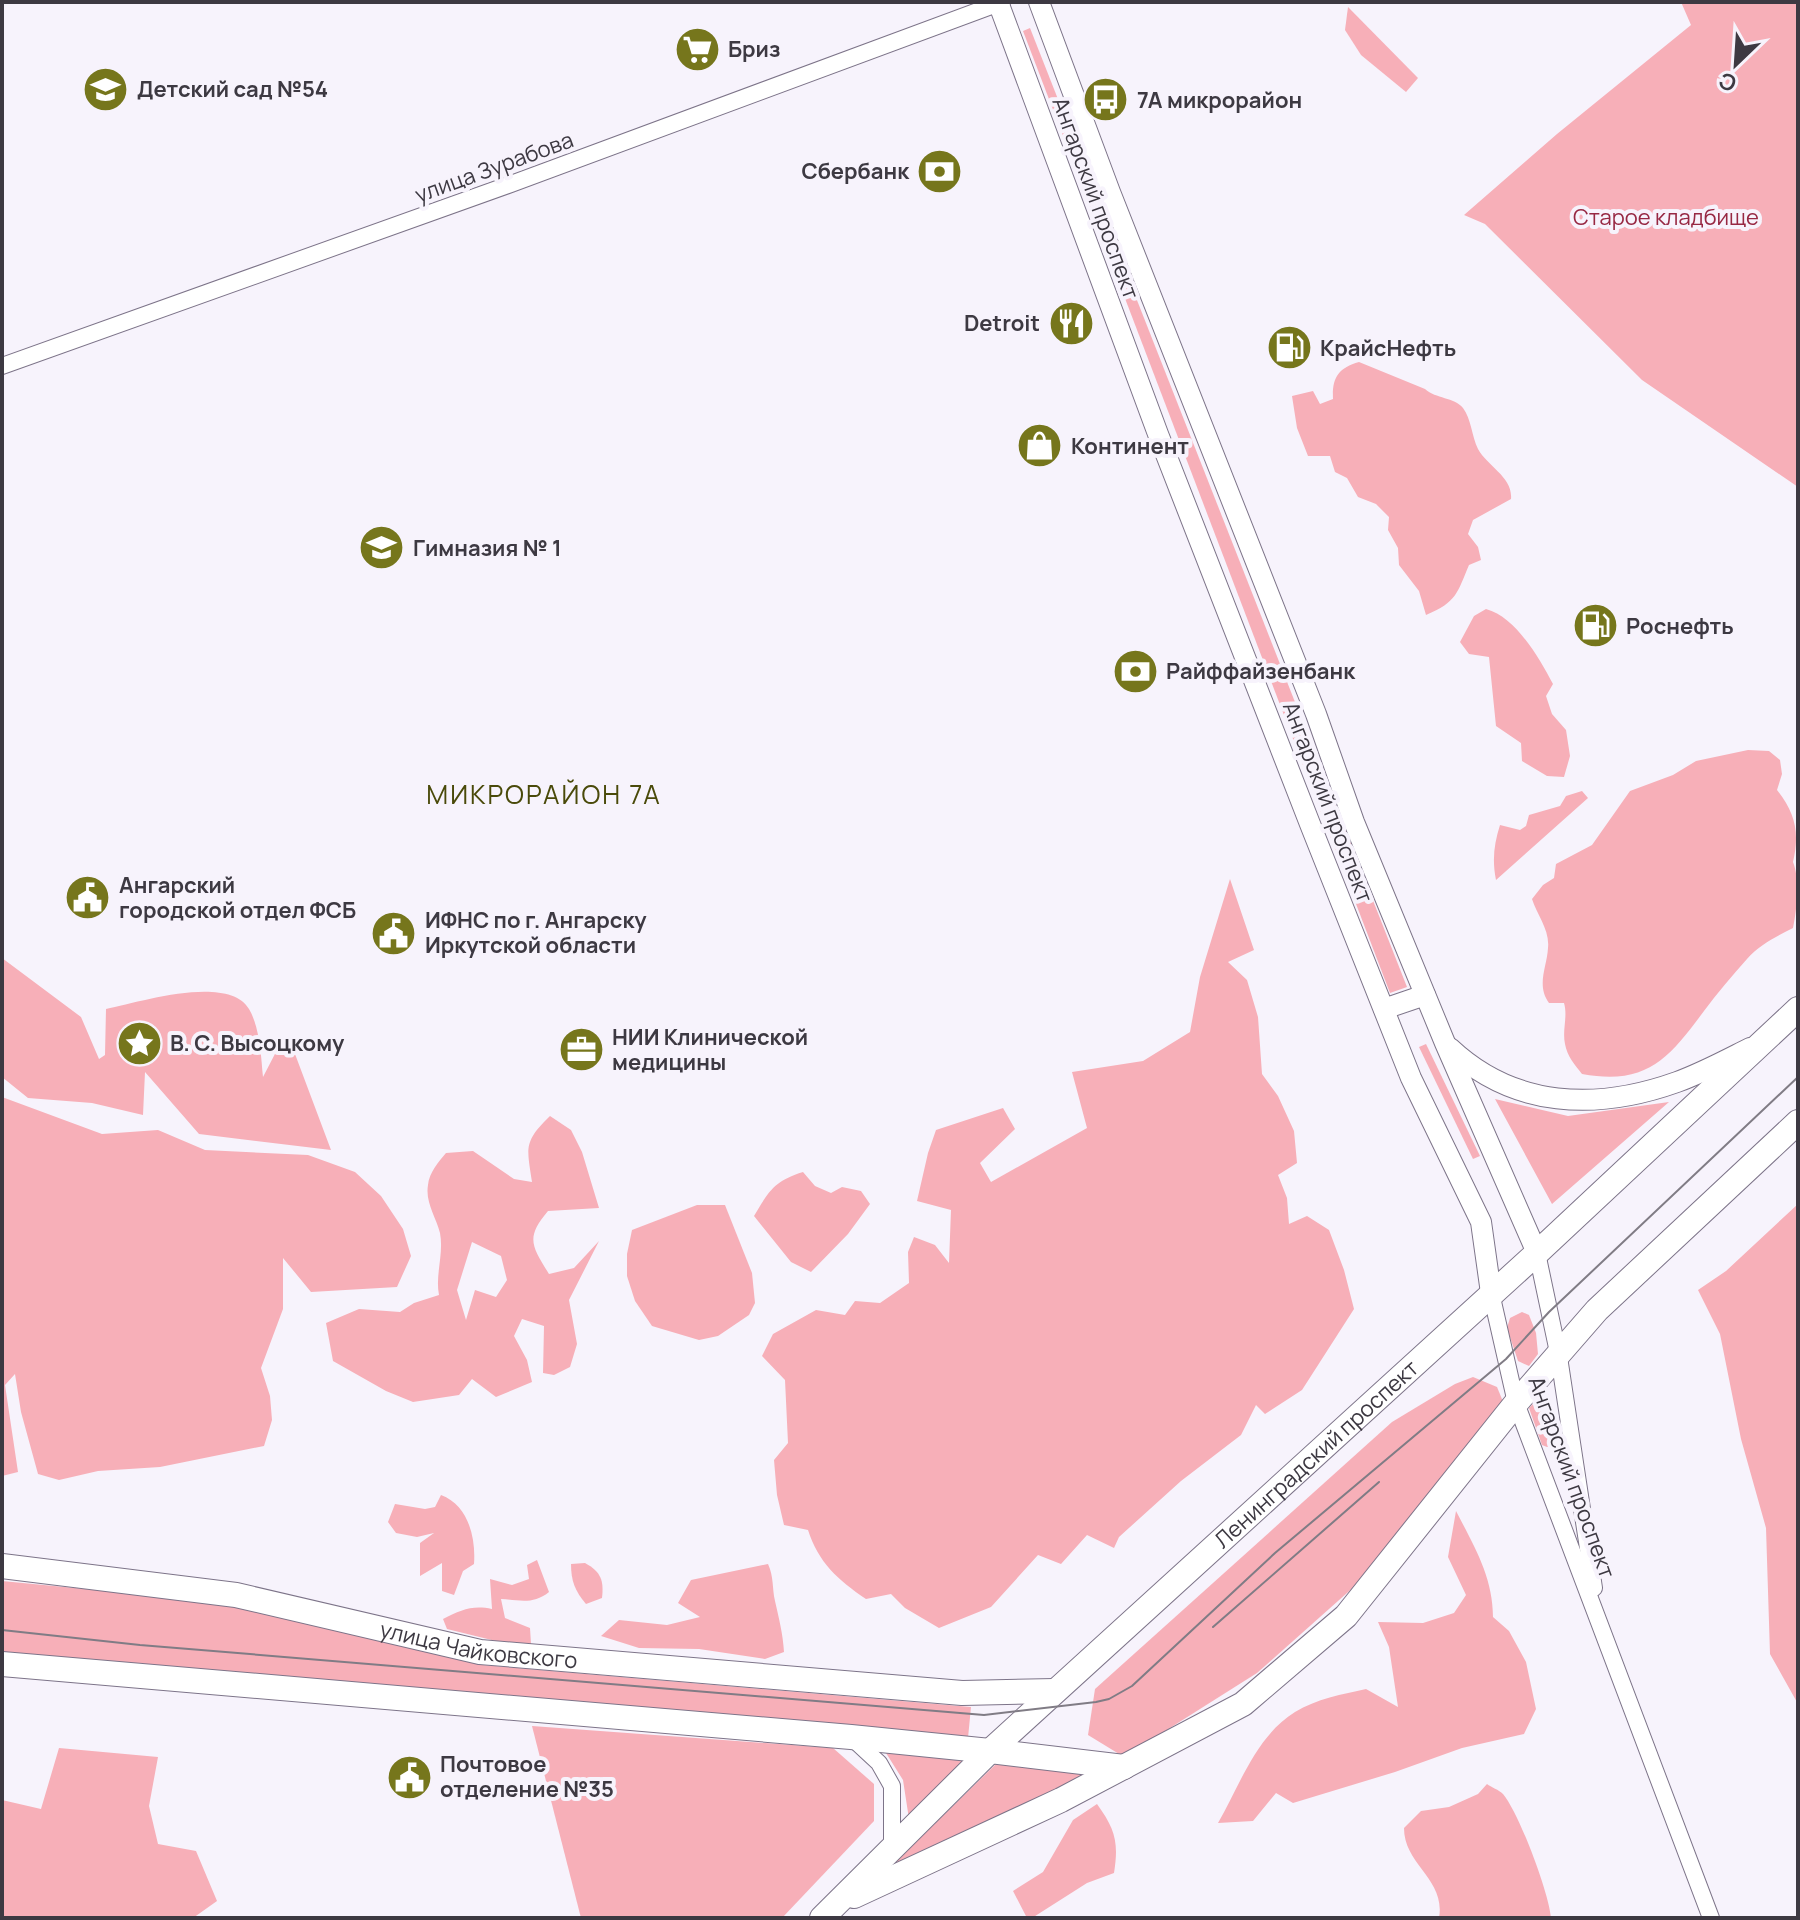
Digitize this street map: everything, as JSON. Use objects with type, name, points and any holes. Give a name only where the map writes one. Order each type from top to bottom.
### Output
[{"type":"main road","name":"Ленинградский проспект","points":[[830,1911],[990,1751],[1537,1253],[1798,1009]]},
{"type":"main road","name":"Ленинградский проспект","points":[[830,1911],[1061,1800],[1243,1704],[1346,1616],[1516,1403],[1597,1310],[1798,1122]]},
{"type":"main road","name":"улица Чайковского","points":[[2,1566],[236,1595],[480,1652],[962,1693],[1055,1691]]},
{"type":"main road","points":[[2,1664],[851,1737],[1124,1767]]},
{"type":"street","name":"Ангарский проспект","points":[[1000,2],[1158,434],[1411,1078],[1481,1222],[1491,1293],[1516,1403],[1711,1918]]},
{"type":"street","name":"улица Зурабова","points":[[2,366],[511,184],[1000,2]]},
{"type":"street","name":"Ангарский проспект","points":[[1039,2],[1110,192],[1316,714],[1354,822],[1445,1043],[1537,1253],[1559,1357],[1600,1622]]},
{"type":"street","points":[[1384,1009],[1425,995]]},
{"type":"street","points":[[1445,1043],[1467,1065],[1505,1087],[1542,1096],[1585,1099],[1635,1095],[1653,1090],[1761,1043]]},
{"type":"street","points":[[851,1737],[879,1763],[892,1786],[892,1850]]},
{"type":"green space","name":"Старое кладбище","points":[[1681,2],[1798,2],[1798,487],[1642,380],[1485,224],[1464,215],[1557,134],[1691,25]]},
{"type":"green space","points":[[1348,7],[1418,78],[1406,92],[1361,55],[1345,30]]},
{"type":"green space","points":[[1030,28],[1407,987],[1390,993],[1023,31]]},
{"type":"green space","points":[[1359,362],[1459,404],[1468,417],[1478,449],[1504,478],[1511,491],[1511,499],[1473,520],[1468,534],[1478,547],[1481,560],[1469,565],[1450,601],[1426,615],[1419,591],[1399,565],[1398,548],[1388,530],[1389,517],[1376,504],[1358,497],[1347,478],[1335,472],[1330,456],[1308,456],[1297,428],[1292,396],[1313,391],[1320,404],[1333,399],[1338,375],[1346,367]]},
{"type":"green space","points":[[1486,609],[1497,613],[1517,629],[1553,684],[1546,696],[1552,714],[1566,730],[1570,756],[1564,777],[1547,776],[1522,761],[1521,743],[1496,726],[1489,657],[1469,654],[1460,642],[1474,616]]},
{"type":"green space","points":[[1748,750],[1769,751],[1780,760],[1782,774],[1777,790],[1792,815],[1796,832],[1793,862],[1797,894],[1793,928],[1768,941],[1752,954],[1679,1042],[1654,1065],[1624,1076],[1582,1074],[1566,1048],[1564,1003],[1549,1003],[1543,989],[1548,941],[1532,899],[1543,885],[1554,878],[1556,864],[1592,845],[1630,791],[1673,775],[1696,761]]},
{"type":"green space","points":[[1582,791],[1588,798],[1496,880],[1494,852],[1500,825],[1520,830],[1526,826],[1529,815],[1560,806],[1566,796]]},
{"type":"green space","points":[[1230,879],[1254,950],[1228,962],[1247,980],[1258,1017],[1262,1074],[1278,1096],[1294,1131],[1297,1163],[1278,1175],[1287,1198],[1289,1224],[1307,1216],[1329,1230],[1354,1309],[1302,1390],[1265,1414],[1256,1405],[1241,1435],[1181,1481],[1119,1537],[1114,1548],[1087,1535],[1061,1564],[1038,1555],[991,1607],[939,1628],[905,1608],[891,1594],[866,1599],[830,1569],[817,1552],[808,1530],[784,1525],[774,1460],[788,1443],[785,1380],[762,1356],[773,1334],[816,1310],[845,1315],[855,1301],[880,1303],[909,1283],[908,1252],[914,1237],[935,1245],[949,1263],[951,1210],[917,1201],[936,1130],[1003,1108],[1015,1129],[980,1163],[991,1182],[1087,1128],[1072,1072],[1143,1061],[1190,1032],[1200,977]]},
{"type":"green space","points":[[2,958],[81,1017],[99,1059],[105,1055],[106,1009],[182,993],[223,993],[238,999],[249,1009],[256,1025],[263,1077],[277,1050],[295,1054],[331,1150],[199,1134],[145,1072],[143,1115],[92,1103],[28,1098],[2,1077]]},
{"type":"green space","points":[[1426,1044],[1480,1156],[1473,1159],[1419,1047]]},
{"type":"green space","points":[[2,1097],[102,1134],[158,1130],[205,1150],[308,1155],[355,1172],[381,1196],[403,1229],[411,1256],[397,1287],[311,1292],[283,1258],[283,1309],[261,1368],[270,1396],[272,1420],[264,1446],[160,1467],[98,1471],[59,1480],[38,1474],[21,1412],[15,1374],[5,1385],[18,1472],[2,1476]]},
{"type":"green space","points":[[1495,1099],[1568,1116],[1669,1102],[1552,1204]]},
{"type":"green space","points":[[550,1116],[571,1130],[582,1152],[599,1208],[548,1211],[534,1235],[535,1249],[549,1274],[574,1268],[599,1241],[569,1300],[577,1344],[570,1367],[554,1375],[543,1373],[544,1326],[522,1319],[514,1336],[527,1360],[532,1382],[496,1397],[472,1379],[459,1395],[413,1402],[386,1391],[333,1361],[326,1323],[359,1309],[400,1312],[414,1303],[439,1295],[441,1241],[427,1191],[437,1163],[446,1153],[473,1151],[514,1179],[532,1182],[529,1146],[535,1132]],"holes":[[[472,1242],[501,1256],[507,1280],[496,1297],[475,1290],[466,1320],[457,1290]]]},
{"type":"green space","points":[[803,1172],[815,1186],[831,1193],[842,1187],[861,1191],[870,1204],[848,1234],[811,1272],[791,1262],[754,1216],[773,1188]]},
{"type":"green space","points":[[1798,1204],[1798,1704],[1770,1654],[1766,1528],[1741,1439],[1720,1334],[1698,1290],[1726,1271]]},
{"type":"green space","points":[[697,1205],[725,1205],[752,1273],[755,1303],[749,1315],[718,1336],[699,1340],[652,1326],[635,1301],[627,1276],[632,1230]]},
{"type":"green space","points":[[1522,1312],[1529,1315],[1536,1333],[1538,1354],[1529,1366],[1518,1361],[1507,1328],[1510,1318]]},
{"type":"green space","points":[[1473,1377],[1497,1387],[1504,1404],[1356,1585],[1257,1673],[1124,1757],[1088,1735],[1095,1689],[1392,1422],[1455,1384]]},
{"type":"green space","points":[[1548,1389],[1555,1438],[1553,1445],[1547,1447],[1542,1445],[1529,1408]]},
{"type":"green space","points":[[441,1495],[458,1506],[472,1533],[474,1564],[463,1571],[454,1595],[442,1591],[442,1563],[420,1576],[420,1543],[434,1533],[417,1537],[396,1533],[388,1522],[395,1504],[425,1509],[435,1507]]},
{"type":"green space","points":[[1456,1511],[1486,1575],[1493,1617],[1509,1631],[1526,1662],[1536,1709],[1524,1734],[1462,1748],[1293,1803],[1276,1793],[1253,1821],[1218,1823],[1259,1748],[1281,1722],[1295,1712],[1321,1700],[1366,1689],[1398,1707],[1389,1647],[1378,1622],[1423,1623],[1454,1613],[1466,1595],[1448,1557]]},
{"type":"green space","points":[[537,1560],[549,1592],[532,1600],[501,1599],[505,1618],[530,1628],[531,1644],[512,1645],[447,1629],[443,1619],[455,1613],[472,1608],[492,1609],[490,1579],[512,1585],[529,1579],[527,1565]]},
{"type":"green space","points":[[585,1563],[598,1573],[602,1586],[602,1598],[586,1604],[574,1586],[571,1564]]},
{"type":"green space","points":[[768,1564],[784,1652],[765,1659],[699,1649],[639,1648],[601,1636],[619,1620],[667,1625],[700,1617],[678,1603],[691,1580]]},
{"type":"green space","points":[[2,1581],[179,1598],[318,1617],[483,1665],[971,1707],[968,1738],[2,1654]]},
{"type":"green space","points":[[532,1726],[833,1748],[874,1784],[874,1821],[782,1918],[581,1918]]},
{"type":"green space","points":[[59,1748],[158,1757],[149,1806],[158,1844],[196,1851],[217,1901],[193,1918],[2,1918],[2,1800],[41,1809]]},
{"type":"green space","points":[[886,1753],[964,1759],[909,1819],[903,1780]]},
{"type":"green space","points":[[996,1764],[1091,1774],[889,1868]]},
{"type":"green space","points":[[1487,1784],[1503,1794],[1517,1818],[1539,1873],[1551,1918],[1439,1918],[1440,1904],[1436,1893],[1410,1852],[1404,1828],[1421,1811],[1449,1807],[1478,1794]]},
{"type":"green space","points":[[1097,1804],[1114,1836],[1114,1873],[1087,1883],[1032,1918],[1027,1918],[1013,1891],[1043,1872],[1073,1820]]},
{"type":"tram line","points":[[2,1630],[140,1645],[984,1715],[1109,1699],[1132,1686],[1275,1553],[1506,1359],[1549,1312],[1798,1077]]},
{"type":"tram line","points":[[1213,1627],[1379,1482]]},
{"type":"place","name":"Бриз","points":[[697,49]]},
{"type":"place","name":"Детский сад №54","points":[[106,89]]},
{"type":"place","name":"7А микрорайон","points":[[1106,100]]},
{"type":"place","name":"Сбербанк","points":[[940,171]]},
{"type":"place","name":"Detroit","points":[[1071,323]]},
{"type":"place","name":"КрайсНефть","points":[[1289,348]]},
{"type":"place","name":"Континент","points":[[1040,446]]},
{"type":"place","name":"Гимназия № 1","points":[[382,548]]},
{"type":"place","name":"Роснефть","points":[[1595,626]]},
{"type":"place","name":"Райффайзенбанк","points":[[1135,671]]},
{"type":"place","name":"Ангарский городской отдел ФСБ","points":[[88,898]]},
{"type":"place","name":"ИФНС по г. Ангарску Иркутской области","points":[[394,933]]},
{"type":"place","name":"В. С. Высоцкому","points":[[139,1043]]},
{"type":"place","name":"НИИ Клинической медицины","points":[[581,1050]]},
{"type":"place","name":"Почтовое отделение №35","points":[[409,1777]]},
{"type":"district","name":"МИКРОРАЙОН 7А","points":[[544,795]]}]
